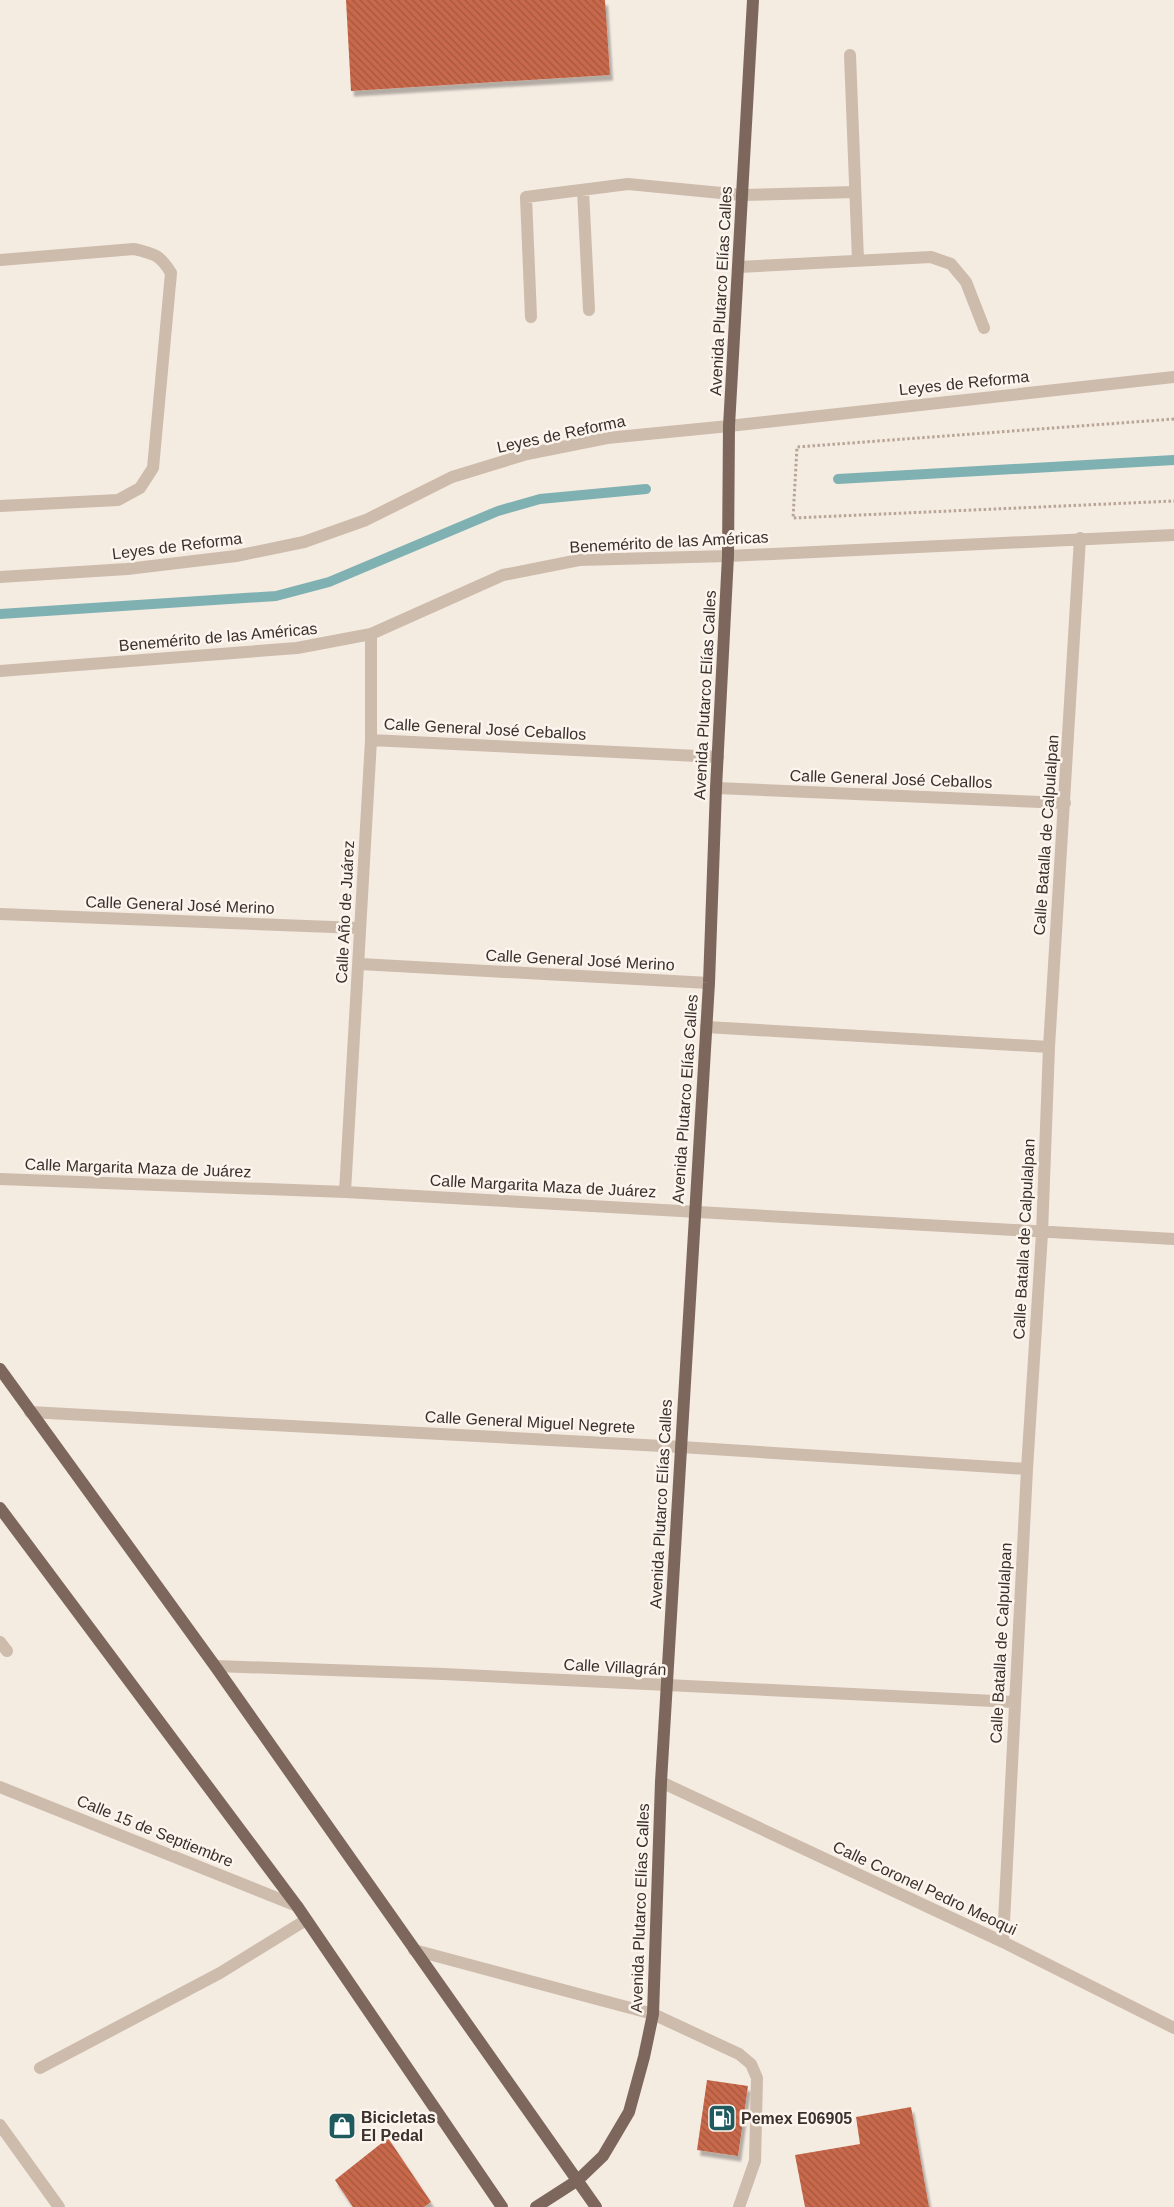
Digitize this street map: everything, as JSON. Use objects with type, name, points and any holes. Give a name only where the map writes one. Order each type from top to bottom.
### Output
[{"type":"main road","name":"Avenida Plutarco Elías Calles","points":[[536,2207],[578,2180],[603,2156],[629,2112],[644,2058],[653,2014],[666,1686],[709,983],[716,788],[728,556],[729,426],[753,0]]},
{"type":"main road","points":[[0,1369],[215,1666],[596,2207]]},
{"type":"main road","points":[[0,1508],[297,1906],[502,2207]]},
{"type":"street","points":[[850,55],[858,260]]},
{"type":"street","points":[[531,317],[526,197],[628,184],[742,195],[855,192]]},
{"type":"street","points":[[583,190],[589,310]]},
{"type":"street","points":[[0,260],[134,249],[154,254],[163,260],[171,274],[153,468],[140,488],[118,500],[0,506]]},
{"type":"street","points":[[738,267],[931,257],[951,264],[966,282],[984,328]]},
{"type":"street","name":"Leyes de Reforma","points":[[0,577],[128,569],[236,556],[304,542],[366,520],[452,477],[527,454],[607,438],[1174,377]]},
{"type":"street","name":"Benemérito de las Américas","points":[[0,671],[297,648],[371,634],[503,575],[579,560],[728,556],[1174,535]]},
{"type":"street","name":"Calle Batalla de Calpulalpan","points":[[1003,1942],[1014,1702],[1042,1233],[1049,1047],[1080,538]]},
{"type":"street","name":"Calle Año de Juárez","points":[[345,1192],[360,964],[359,928],[371,740],[371,634]]},
{"type":"street","name":"Calle General José Ceballos","points":[[371,740],[718,757]]},
{"type":"street","name":"Calle General José Ceballos","points":[[716,788],[1065,803]]},
{"type":"street","name":"Calle General José Merino","points":[[0,914],[359,928]]},
{"type":"street","name":"Calle General José Merino","points":[[360,964],[709,983]]},
{"type":"street","points":[[706,1027],[1049,1047]]},
{"type":"street","name":"Calle Margarita Maza de Juárez","points":[[0,1180],[345,1192],[1174,1239]]},
{"type":"street","name":"Calle General Miguel Negrete","points":[[30,1412],[681,1447],[1027,1469]]},
{"type":"street","name":"Calle Villagrán","points":[[215,1666],[444,1674],[1014,1702]]},
{"type":"street","name":"Calle Coronel Pedro Meoqui","points":[[661,1782],[1003,1942],[1174,2028]]},
{"type":"street","name":"Calle 15 de Septiembre","points":[[0,1787],[297,1906]]},
{"type":"street","points":[[40,2068],[220,1973],[306,1920]]},
{"type":"street","points":[[414,1950],[653,2014],[739,2054],[751,2064],[757,2078],[755,2161],[739,2207]]},
{"type":"street","points":[[0,2125],[59,2207]]},
{"type":"path","points":[[1174,419],[797,447],[793,518],[1174,501]]},
{"type":"building","points":[[346,0],[605,0],[610,75],[351,91]]},
{"type":"building","name":"Pemex E06905","points":[[707,2080],[748,2086],[738,2156],[697,2150]]},
{"type":"building","points":[[911,2107],[929,2207],[805,2207],[795,2155],[860,2144],[856,2117]]},
{"type":"building","points":[[388,2138],[431,2202],[424,2207],[353,2207],[335,2180]]},
{"type":"waterway","points":[[838,479],[1174,460]]},
{"type":"waterway","points":[[0,614],[276,596],[329,582],[498,511],[540,499],[646,489]]},
{"type":"place","name":"Pemex E06905","points":[[722,2118]]},
{"type":"place","name":"Bicicletas El Pedal","points":[[342,2126]]}]
